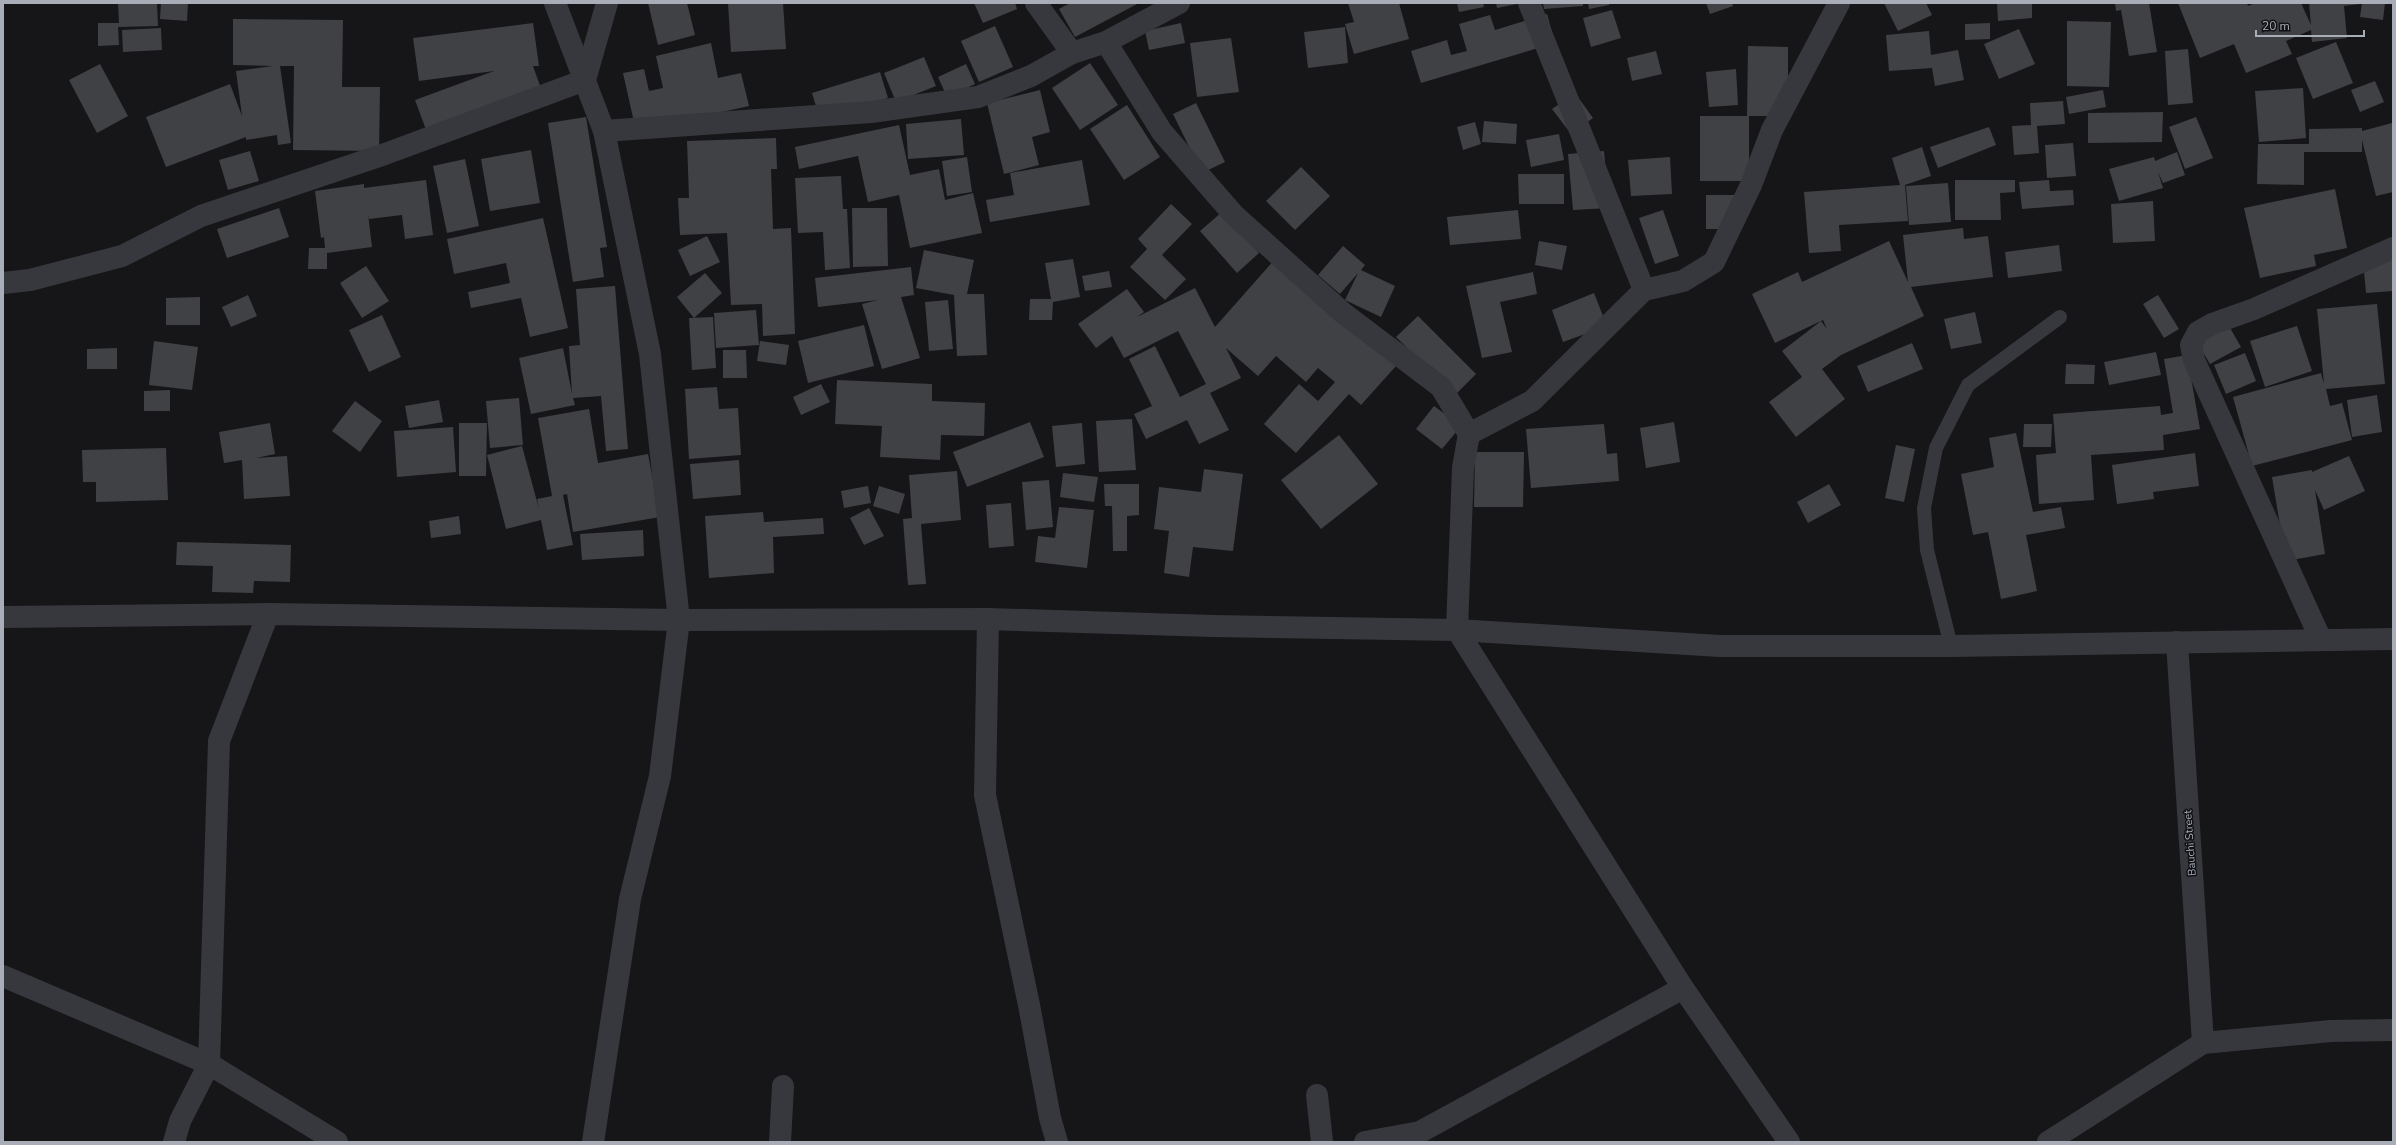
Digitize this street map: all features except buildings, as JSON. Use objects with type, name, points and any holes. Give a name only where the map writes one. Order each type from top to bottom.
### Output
[{"type":"street","points":[[554,3],[586,80],[604,130],[650,354],[679,620],[660,776],[630,898],[593,1142]]},
{"type":"street","points":[[586,80],[607,3]]},
{"type":"street","points":[[1036,3],[1072,53]]},
{"type":"street","points":[[604,130],[871,112],[978,97],[1032,76],[1072,53],[1106,42],[1179,3]]},
{"type":"street","points":[[1529,3],[1644,290]]},
{"type":"street","points":[[1469,434],[1532,401],[1644,290],[1683,281],[1714,262],[1750,185],[1772,130],[1839,3]]},
{"type":"street","points":[[1106,42],[1162,132],[1234,215],[1343,313],[1441,387],[1469,434],[1463,468],[1457,630],[1683,988],[1788,1142]]},
{"type":"street","points":[[3,283],[30,280],[122,256],[200,216],[385,154],[586,80]]},
{"type":"street","points":[[2321,640],[2194,360],[2191,345],[2198,332],[2212,324],[2254,309],[2393,248]]},
{"type":"street","points":[[174,1142],[180,1121],[209,1064],[219,741],[268,614]]},
{"type":"street","points":[[3,617],[268,614],[679,620],[988,619],[1221,626],[1457,630],[1720,646],[1951,646],[2393,639]]},
{"type":"street","points":[[988,619],[985,795],[1029,1005],[1050,1118],[1057,1142]]},
{"type":"street","name":"Bauchi Street","points":[[2177,642],[2203,1043]]},
{"type":"street","points":[[3,976],[209,1064],[337,1142]]},
{"type":"street","points":[[1365,1142],[1420,1132],[1683,988]]},
{"type":"street","points":[[2048,1142],[2203,1043],[2331,1031],[2393,1030]]},
{"type":"street","points":[[780,1142],[783,1086]]},
{"type":"street","points":[[1317,1095],[1322,1142]]},
{"type":"lane","points":[[1951,646],[1927,550],[1924,508],[1936,448],[1968,385],[2060,317]]}]
